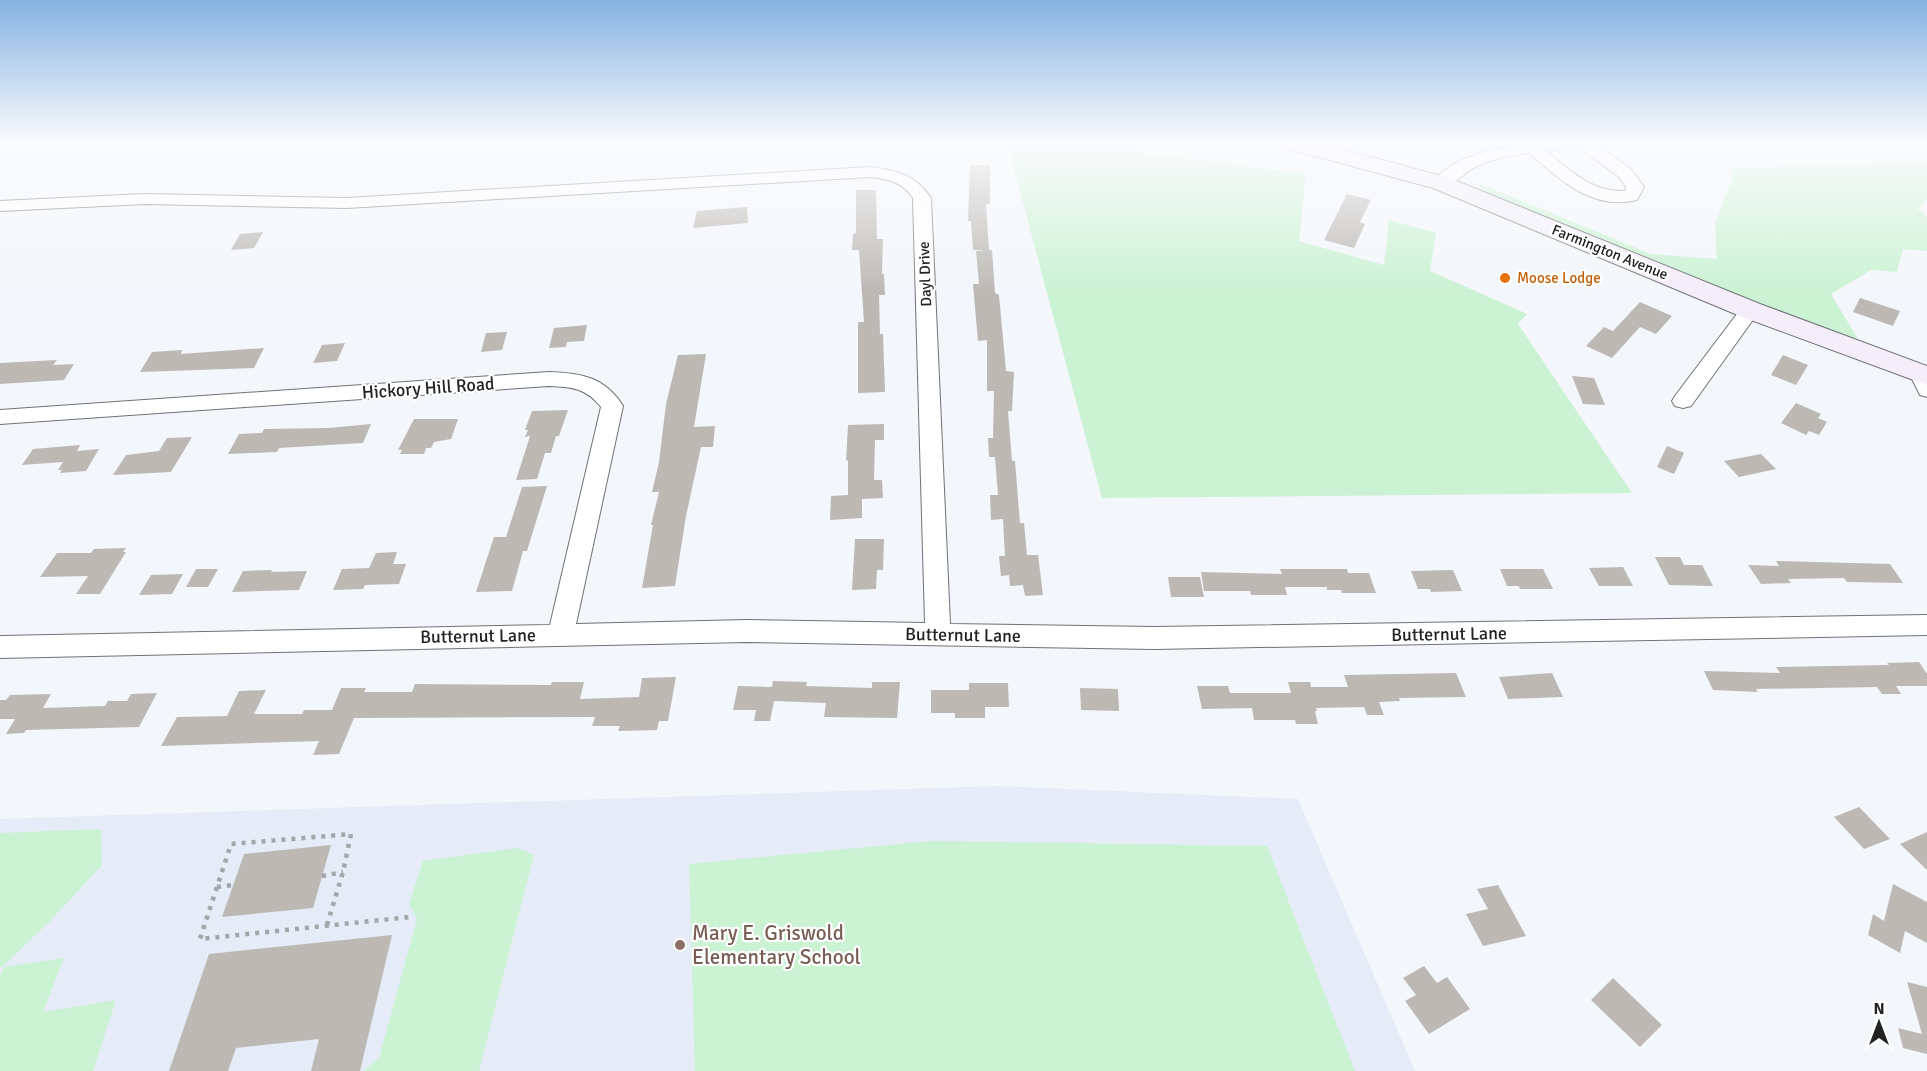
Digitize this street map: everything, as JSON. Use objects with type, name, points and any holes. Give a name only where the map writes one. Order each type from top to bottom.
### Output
[{"type":"main road","name":"Farmington Avenue","points":[[1463,192],[1925,380]]},
{"type":"street","name":"Dayl Drive","points":[[0,206],[145,199],[347,203],[533,192]]},
{"type":"street","name":"Dayl Drive","points":[[919,192],[922,198],[938,635]]},
{"type":"street","points":[[1593,192],[1607,197],[1630,196],[1632,192]]},
{"type":"street","points":[[1683,401],[1750,310]]},
{"type":"street","name":"Hickory Hill Road","points":[[0,417],[549,379],[579,380],[599,388],[612,406],[561,634]]},
{"type":"street","name":"Butternut Lane","points":[[0,647],[747,631],[1154,638],[1927,625]]},
{"type":"path","points":[[327,925],[343,872],[351,834],[231,844],[200,939],[410,917]]},
{"type":"path","points":[[322,876],[343,872]]},
{"type":"path","points":[[217,887],[233,885]]},
{"type":"shaded area","name":"Mary E. Griswold Elementary School","points":[[997,786],[1298,799],[1415,1071],[0,1071],[0,819]]},
{"type":"green space","points":[[1020,192],[1304,192],[1299,241],[1384,265],[1389,220],[1436,233],[1430,271],[1527,314],[1518,324],[1632,493],[1102,498]]},
{"type":"green space","points":[[1484,192],[1500,192],[1651,254],[1717,259],[1715,223],[1727,192],[1927,192],[1927,198],[1918,209],[1927,217],[1927,251],[1903,249],[1897,272],[1871,270],[1831,294],[1858,339],[1795,321]]},
{"type":"green space","points":[[101,829],[102,865],[50,921],[0,969],[0,833]]},
{"type":"green space","points":[[931,841],[1267,846],[1355,1071],[695,1071],[689,864]]},
{"type":"green space","points":[[517,848],[534,855],[479,1071],[363,1071],[379,1058],[417,919],[409,904],[423,861]]},
{"type":"green space","points":[[64,958],[43,1012],[116,1000],[93,1071],[0,1071],[0,976],[4,967]]},
{"type":"building","points":[[856,192],[876,192],[877,239],[883,239],[882,274],[884,274],[885,295],[879,295],[885,392],[858,393],[858,322],[864,322],[859,250],[852,250],[853,234],[856,233]]},
{"type":"building","points":[[969,192],[990,192],[990,204],[986,204],[989,250],[992,250],[995,293],[999,295],[1006,371],[1014,372],[1012,411],[1008,411],[1020,523],[1024,523],[1027,555],[1038,555],[1043,595],[1025,596],[1023,585],[1010,586],[1009,575],[1001,576],[999,556],[1005,556],[1003,519],[991,520],[990,495],[998,495],[995,457],[989,457],[988,438],[993,438],[994,391],[987,391],[987,340],[978,341],[973,284],[979,284],[976,251],[985,250],[973,250],[971,221],[968,221]]},
{"type":"building","points":[[1347,194],[1371,200],[1360,222],[1365,224],[1354,248],[1324,240]]},
{"type":"building","points":[[747,207],[748,223],[693,228],[697,211]]},
{"type":"building","points":[[263,232],[254,248],[231,250],[240,234]]},
{"type":"building","points":[[1860,298],[1900,311],[1893,326],[1853,312]]},
{"type":"building","points":[[1640,302],[1672,316],[1656,334],[1640,327],[1612,358],[1586,346],[1604,327],[1613,331]]},
{"type":"building","points":[[587,325],[584,341],[567,342],[566,347],[549,348],[554,328]]},
{"type":"building","points":[[507,332],[502,350],[481,352],[486,333]]},
{"type":"building","points":[[345,343],[337,361],[313,363],[322,345]]},
{"type":"building","points":[[264,348],[254,368],[140,372],[152,352],[182,350],[181,354]]},
{"type":"building","points":[[706,354],[694,427],[715,426],[713,447],[701,447],[686,516],[675,586],[642,588],[653,525],[651,525],[659,492],[652,492],[659,462],[666,404],[678,355]]},
{"type":"building","points":[[1783,355],[1808,365],[1796,385],[1771,375]]},
{"type":"building","points":[[57,360],[53,365],[74,364],[64,380],[0,384],[0,363]]},
{"type":"building","points":[[1572,376],[1594,378],[1605,405],[1583,404]]},
{"type":"building","points":[[1796,403],[1821,414],[1818,418],[1827,422],[1819,435],[1809,431],[1806,435],[1781,423]]},
{"type":"building","points":[[568,410],[551,453],[545,453],[537,479],[516,480],[530,436],[525,437],[528,430],[525,430],[532,411]]},
{"type":"building","points":[[414,419],[458,419],[451,439],[434,442],[431,448],[426,448],[424,454],[400,454],[402,450],[398,450]]},
{"type":"building","points":[[371,424],[363,443],[279,448],[277,452],[228,454],[239,434],[262,433],[264,429],[329,428]]},
{"type":"building","points":[[884,424],[884,440],[875,440],[874,480],[882,480],[883,498],[862,499],[862,518],[830,520],[831,496],[848,495],[848,460],[846,461],[848,425]]},
{"type":"building","points":[[192,437],[171,472],[113,475],[126,455],[159,451],[167,438]]},
{"type":"building","points":[[80,445],[77,451],[99,449],[86,471],[60,473],[62,470],[58,470],[63,462],[22,465],[33,449]]},
{"type":"building","points":[[1667,446],[1684,453],[1674,474],[1657,467]]},
{"type":"building","points":[[1761,454],[1776,469],[1739,477],[1724,461]]},
{"type":"building","points":[[547,486],[527,551],[523,551],[512,591],[476,592],[494,537],[506,537],[522,487]]},
{"type":"building","points":[[855,539],[884,539],[883,570],[877,570],[876,589],[852,590]]},
{"type":"building","points":[[126,548],[123,552],[126,552],[100,594],[76,594],[88,576],[40,577],[57,553],[91,553],[94,549]]},
{"type":"building","points":[[397,552],[393,564],[406,564],[399,584],[365,585],[363,589],[333,590],[342,569],[369,568],[376,553]]},
{"type":"building","points":[[1655,557],[1680,557],[1684,565],[1702,565],[1713,586],[1669,585]]},
{"type":"building","points":[[1776,561],[1890,564],[1903,583],[1847,582],[1844,578],[1788,579],[1791,583],[1761,584],[1748,565],[1779,566]]},
{"type":"building","points":[[1623,567],[1633,586],[1599,586],[1589,568]]},
{"type":"building","points":[[196,569],[218,569],[208,587],[186,587]]},
{"type":"building","points":[[1280,569],[1347,569],[1348,573],[1369,573],[1376,593],[1342,593],[1341,590],[1327,590],[1327,587],[1285,587],[1287,595],[1251,595],[1250,591],[1204,591],[1201,572],[1282,574]]},
{"type":"building","points":[[1500,569],[1543,569],[1553,589],[1520,589],[1519,586],[1507,586]]},
{"type":"building","points":[[272,570],[271,572],[307,571],[299,590],[232,592],[243,571]]},
{"type":"building","points":[[1453,570],[1462,591],[1431,592],[1430,589],[1418,589],[1411,571]]},
{"type":"building","points":[[183,574],[172,594],[139,595],[151,575]]},
{"type":"building","points":[[1168,577],[1200,577],[1204,597],[1171,597]]},
{"type":"building","points":[[1919,662],[1927,674],[1927,686],[1896,686],[1901,694],[1882,694],[1877,687],[1756,689],[1758,692],[1713,690],[1704,671],[1780,673],[1776,667],[1889,665],[1887,663]]},
{"type":"building","points":[[1456,673],[1466,697],[1399,698],[1400,701],[1379,702],[1384,715],[1367,715],[1364,707],[1316,708],[1318,724],[1296,724],[1295,720],[1254,720],[1252,708],[1202,709],[1197,686],[1228,686],[1230,693],[1291,693],[1288,682],[1310,682],[1311,687],[1348,687],[1344,675]]},
{"type":"building","points":[[1552,673],[1563,697],[1508,699],[1499,677]]},
{"type":"building","points":[[676,677],[668,721],[659,721],[657,730],[618,731],[620,726],[592,726],[595,717],[354,718],[339,754],[313,755],[319,741],[161,746],[177,717],[227,716],[239,691],[266,690],[254,714],[302,714],[304,710],[332,710],[341,688],[366,688],[364,692],[412,692],[415,684],[551,685],[552,682],[584,682],[580,699],[639,697],[642,678]]},
{"type":"building","points":[[773,681],[807,682],[806,686],[872,688],[872,682],[900,682],[897,718],[824,717],[826,703],[774,701],[770,721],[754,721],[756,710],[733,710],[738,686],[772,687]]},
{"type":"building","points":[[969,683],[1008,683],[1009,707],[985,707],[985,718],[955,718],[955,713],[931,713],[931,690],[969,690]]},
{"type":"building","points":[[1080,688],[1118,689],[1119,711],[1081,710]]},
{"type":"building","points":[[157,693],[139,727],[26,730],[24,733],[6,734],[15,719],[0,719],[0,700],[6,700],[10,695],[51,694],[43,708],[105,706],[108,701],[127,701],[131,694]]},
{"type":"building","points":[[1859,807],[1890,839],[1864,849],[1834,817]]},
{"type":"building","points":[[1927,832],[1927,870],[1900,844]]},
{"type":"building","points":[[331,845],[313,908],[222,917],[244,854]]},
{"type":"building","points":[[1893,884],[1927,902],[1927,943],[1905,931],[1900,953],[1868,935],[1873,914],[1884,921]]},
{"type":"building","points":[[1498,885],[1526,936],[1483,946],[1466,914],[1488,909],[1477,889]]},
{"type":"building","points":[[392,935],[360,1071],[311,1071],[319,1039],[236,1048],[228,1071],[169,1071],[209,954]]},
{"type":"building","points":[[1424,966],[1437,983],[1447,977],[1470,1009],[1429,1034],[1405,1001],[1416,995],[1403,978]]},
{"type":"building","points":[[1613,978],[1662,1025],[1640,1047],[1591,1000]]},
{"type":"building","points":[[1907,982],[1927,987],[1927,1054],[1903,1048],[1898,1028],[1922,1034]]},
{"type":"place","name":"Moose Lodge","points":[[1505,278]]},
{"type":"place","name":"Mary E. Griswold Elementary School","points":[[680,945]]}]
